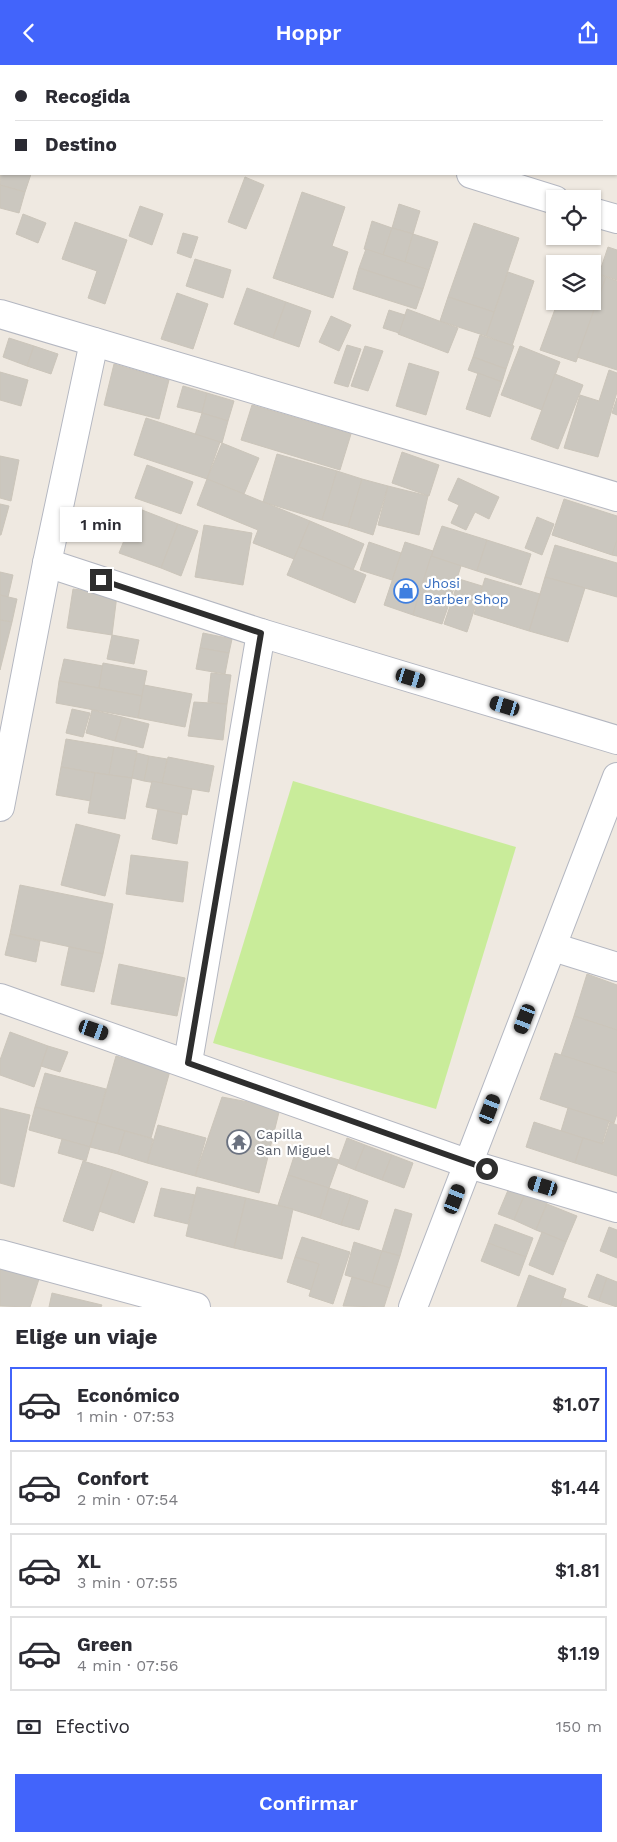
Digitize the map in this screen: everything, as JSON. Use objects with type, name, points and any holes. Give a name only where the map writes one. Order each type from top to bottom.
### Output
[{"type":"street","points":[[474,175],[546,197]]},
{"type":"street","points":[[601,215],[617,219]]},
{"type":"street","points":[[0,314],[617,497]]},
{"type":"street","points":[[0,807],[47,563],[94,342]]},
{"type":"street","points":[[47,563],[261,633],[617,740]]},
{"type":"street","points":[[188,1063],[261,633]]},
{"type":"street","points":[[413,1307],[617,777]]},
{"type":"street","points":[[553,947],[617,967]]},
{"type":"street","points":[[0,998],[469,1164],[617,1208]]},
{"type":"street","points":[[0,1254],[196,1307]]},
{"type":"green space","points":[[293,781],[516,847],[436,1109],[213,1043]]},
{"type":"building","points":[[0,175],[31,175],[25,192],[0,185]]},
{"type":"building","points":[[245,177],[264,185],[246,229],[228,222]]},
{"type":"building","points":[[0,185],[25,192],[19,213],[0,208]]},
{"type":"building","points":[[302,192],[345,207],[332,246],[348,252],[333,298],[273,278]]},
{"type":"building","points":[[399,204],[420,211],[413,234],[392,228]]},
{"type":"building","points":[[140,206],[163,214],[152,245],[129,236]]},
{"type":"building","points":[[23,214],[46,223],[38,243],[16,234]]},
{"type":"building","points":[[372,221],[392,228],[383,255],[364,249]]},
{"type":"building","points":[[75,222],[127,240],[105,304],[88,298],[97,271],[62,259]]},
{"type":"building","points":[[474,223],[519,238],[494,312],[448,297]]},
{"type":"building","points":[[392,228],[413,234],[405,262],[383,255]]},
{"type":"building","points":[[183,233],[198,237],[191,258],[177,253]]},
{"type":"building","points":[[413,234],[438,242],[429,270],[405,262]]},
{"type":"building","points":[[608,247],[617,250],[617,280],[601,275],[601,268]]},
{"type":"building","points":[[366,249],[429,270],[423,289],[359,268]]},
{"type":"building","points":[[195,259],[231,270],[223,298],[186,286]]},
{"type":"building","points":[[359,268],[423,289],[416,309],[353,289]]},
{"type":"building","points":[[508,272],[534,281],[512,346],[486,336]]},
{"type":"building","points":[[601,275],[606,277],[601,291]]},
{"type":"building","points":[[606,277],[617,281],[617,370],[577,357],[594,310],[601,310],[601,291]]},
{"type":"building","points":[[247,288],[286,302],[273,338],[234,324]]},
{"type":"building","points":[[177,293],[208,304],[193,349],[161,339]]},
{"type":"building","points":[[448,297],[494,312],[486,336],[440,321]]},
{"type":"building","points":[[286,302],[311,311],[299,347],[273,338]]},
{"type":"building","points":[[407,309],[458,328],[448,353],[398,334]]},
{"type":"building","points":[[389,310],[405,315],[399,333],[383,328]]},
{"type":"building","points":[[555,310],[594,310],[576,362],[540,350]]},
{"type":"building","points":[[331,316],[351,325],[339,351],[319,342]]},
{"type":"building","points":[[480,335],[514,346],[506,369],[473,357]]},
{"type":"building","points":[[9,338],[34,346],[27,366],[3,357]]},
{"type":"building","points":[[347,345],[361,349],[348,387],[334,383]]},
{"type":"building","points":[[34,346],[58,354],[51,374],[27,366]]},
{"type":"building","points":[[365,346],[383,351],[368,391],[351,386]]},
{"type":"building","points":[[520,346],[560,362],[542,410],[501,395]]},
{"type":"building","points":[[473,357],[506,369],[502,382],[468,370]]},
{"type":"building","points":[[409,363],[439,372],[426,415],[396,406]]},
{"type":"building","points":[[114,364],[169,380],[159,419],[104,405]]},
{"type":"building","points":[[609,370],[617,373],[617,392],[598,457],[564,448],[580,395],[599,401]]},
{"type":"building","points":[[0,372],[28,380],[21,406],[0,400]]},
{"type":"building","points":[[478,373],[502,382],[490,417],[466,409]]},
{"type":"building","points":[[555,374],[583,385],[558,449],[531,439]]},
{"type":"building","points":[[183,386],[207,393],[202,413],[177,407]]},
{"type":"building","points":[[207,393],[234,401],[228,421],[202,413]]},
{"type":"building","points":[[617,398],[617,415],[612,413]]},
{"type":"building","points":[[252,405],[351,434],[340,470],[241,440]]},
{"type":"building","points":[[202,413],[228,421],[222,443],[195,435]]},
{"type":"building","points":[[146,418],[220,442],[207,479],[134,455]]},
{"type":"building","points":[[222,443],[259,458],[244,494],[207,479]]},
{"type":"building","points":[[402,452],[439,465],[429,496],[392,483]]},
{"type":"building","points":[[277,454],[337,471],[322,520],[263,502]]},
{"type":"building","points":[[0,456],[19,460],[11,501],[0,498]]},
{"type":"building","points":[[147,465],[193,482],[181,514],[135,498]]},
{"type":"building","points":[[337,471],[362,479],[348,527],[322,520]]},
{"type":"building","points":[[458,478],[499,497],[489,519],[475,512],[466,530],[451,523],[459,505],[448,500]]},
{"type":"building","points":[[207,479],[310,521],[294,559],[253,543],[258,530],[197,505]]},
{"type":"building","points":[[362,479],[388,486],[373,535],[348,527]]},
{"type":"building","points":[[388,486],[428,496],[419,535],[378,525]]},
{"type":"building","points":[[564,499],[617,516],[617,540],[612,555],[552,535]]},
{"type":"building","points":[[0,504],[9,506],[1,535],[0,535]]},
{"type":"building","points":[[137,508],[178,524],[161,568],[119,553]]},
{"type":"building","points":[[537,517],[554,524],[542,555],[525,548]]},
{"type":"building","points":[[310,521],[364,544],[353,570],[299,547]]},
{"type":"building","points":[[178,524],[198,531],[181,576],[161,568]]},
{"type":"building","points":[[204,525],[252,533],[243,585],[195,577]]},
{"type":"building","points":[[442,526],[487,540],[477,571],[431,556]]},
{"type":"building","points":[[487,540],[531,554],[521,585],[477,571]]},
{"type":"building","points":[[617,540],[617,556],[612,555]]},
{"type":"building","points":[[369,542],[401,553],[392,580],[360,570]]},
{"type":"building","points":[[405,542],[433,551],[413,615],[384,605]]},
{"type":"building","points":[[555,545],[617,563],[617,597],[545,577]]},
{"type":"building","points":[[299,547],[366,575],[355,603],[287,575]]},
{"type":"building","points":[[431,556],[461,566],[449,604],[419,594]]},
{"type":"building","points":[[0,572],[13,575],[8,597],[0,595]]},
{"type":"building","points":[[545,577],[585,588],[568,642],[529,631]]},
{"type":"building","points":[[485,578],[540,594],[529,631],[474,614]]},
{"type":"building","points":[[459,579],[482,586],[467,632],[444,624]]},
{"type":"building","points":[[73,589],[117,595],[112,635],[67,628]]},
{"type":"building","points":[[419,594],[449,604],[442,624],[413,615]]},
{"type":"building","points":[[0,595],[17,599],[12,622],[0,620]]},
{"type":"building","points":[[0,620],[12,622],[0,670]]},
{"type":"building","points":[[203,633],[232,639],[229,653],[200,648]]},
{"type":"building","points":[[112,635],[139,640],[134,664],[107,659]]},
{"type":"building","points":[[200,648],[229,653],[225,674],[196,669]]},
{"type":"building","points":[[64,659],[103,666],[99,688],[59,681]]},
{"type":"building","points":[[103,663],[147,671],[142,696],[99,688]]},
{"type":"building","points":[[211,673],[231,675],[227,704],[208,702]]},
{"type":"building","points":[[59,681],[142,696],[138,718],[56,703]]},
{"type":"building","points":[[144,685],[192,694],[185,727],[138,718]]},
{"type":"building","points":[[194,702],[227,704],[223,740],[188,736]]},
{"type":"building","points":[[72,709],[90,713],[83,737],[66,733]]},
{"type":"building","points":[[92,710],[122,717],[115,741],[86,733]]},
{"type":"building","points":[[122,717],[149,724],[143,748],[115,741]]},
{"type":"building","points":[[66,739],[114,747],[109,775],[61,767]]},
{"type":"building","points":[[114,747],[137,751],[132,778],[109,775]]},
{"type":"building","points":[[137,753],[149,756],[144,781],[132,778]]},
{"type":"building","points":[[149,756],[167,759],[162,784],[144,781]]},
{"type":"building","points":[[168,757],[214,766],[209,792],[162,784]]},
{"type":"building","points":[[61,767],[95,773],[91,801],[56,795]]},
{"type":"building","points":[[95,773],[132,778],[125,819],[88,813]]},
{"type":"building","points":[[152,781],[192,789],[187,815],[146,807]]},
{"type":"building","points":[[158,809],[182,814],[177,844],[152,839]]},
{"type":"building","points":[[76,824],[120,835],[105,896],[61,885]]},
{"type":"building","points":[[131,855],[188,862],[183,902],[126,894]]},
{"type":"building","points":[[20,885],[113,904],[103,954],[10,934]]},
{"type":"building","points":[[10,934],[40,941],[36,962],[5,955]]},
{"type":"building","points":[[69,947],[103,954],[94,992],[61,985]]},
{"type":"building","points":[[119,964],[185,978],[177,1016],[111,1004]]},
{"type":"building","points":[[587,974],[617,985],[617,1030],[574,1016]]},
{"type":"building","points":[[574,1016],[617,1030],[617,1073],[561,1055]]},
{"type":"building","points":[[10,1032],[48,1046],[34,1087],[0,1075],[0,1060]]},
{"type":"building","points":[[48,1046],[68,1052],[60,1072],[41,1066]]},
{"type":"building","points":[[555,1053],[617,1073],[617,1114],[614,1123],[540,1099]]},
{"type":"building","points":[[116,1056],[170,1071],[151,1138],[97,1123]]},
{"type":"building","points":[[45,1073],[106,1089],[97,1123],[35,1107]]},
{"type":"building","name":"Capilla San Miguel","points":[[222,1097],[280,1108],[259,1193],[195,1176]]},
{"type":"building","points":[[35,1107],[97,1123],[90,1147],[29,1130]]},
{"type":"building","points":[[0,1108],[30,1115],[14,1187],[0,1183]]},
{"type":"building","points":[[568,1108],[609,1121],[602,1144],[561,1131]]},
{"type":"building","points":[[534,1122],[583,1138],[575,1163],[526,1147]]},
{"type":"building","points":[[610,1122],[617,1125],[617,1176],[575,1163],[583,1138],[603,1144]]},
{"type":"building","points":[[97,1123],[125,1131],[118,1154],[90,1147]]},
{"type":"building","points":[[158,1125],[206,1138],[195,1176],[147,1163]]},
{"type":"building","points":[[125,1131],[153,1139],[147,1163],[118,1154]]},
{"type":"building","points":[[347,1138],[365,1145],[355,1170],[338,1163]]},
{"type":"building","points":[[62,1139],[90,1147],[86,1161],[58,1153]]},
{"type":"building","points":[[365,1145],[392,1155],[382,1180],[355,1170]]},
{"type":"building","points":[[297,1147],[339,1160],[329,1188],[288,1175]]},
{"type":"building","points":[[392,1155],[413,1163],[404,1188],[382,1180]]},
{"type":"building","points":[[83,1161],[113,1170],[93,1231],[63,1221]]},
{"type":"building","points":[[113,1170],[148,1182],[134,1223],[99,1211]]},
{"type":"building","points":[[288,1175],[329,1188],[320,1218],[278,1205]]},
{"type":"building","points":[[511,1183],[527,1189],[514,1220],[498,1214]]},
{"type":"building","points":[[197,1187],[246,1198],[234,1248],[186,1236]]},
{"type":"building","points":[[161,1188],[195,1195],[188,1224],[154,1216]]},
{"type":"building","points":[[329,1188],[351,1195],[341,1225],[320,1218]]},
{"type":"building","points":[[527,1189],[549,1198],[536,1230],[514,1220]]},
{"type":"building","points":[[351,1195],[368,1201],[359,1230],[341,1225]]},
{"type":"building","points":[[246,1198],[293,1209],[282,1259],[234,1248]]},
{"type":"building","points":[[547,1204],[577,1216],[566,1242],[536,1230]]},
{"type":"building","points":[[395,1209],[412,1214],[400,1256],[382,1251]]},
{"type":"building","points":[[495,1224],[533,1238],[526,1257],[488,1243]]},
{"type":"building","points":[[609,1227],[617,1230],[617,1258],[600,1251]]},
{"type":"building","points":[[542,1232],[566,1242],[553,1275],[529,1265]]},
{"type":"building","points":[[302,1237],[350,1252],[333,1304],[309,1296],[319,1264],[295,1257]]},
{"type":"building","points":[[354,1242],[382,1251],[372,1283],[345,1275]]},
{"type":"building","points":[[488,1243],[526,1257],[519,1276],[481,1261]]},
{"type":"building","points":[[382,1251],[400,1256],[390,1288],[372,1283]]},
{"type":"building","points":[[295,1257],[319,1264],[311,1290],[287,1282]]},
{"type":"building","points":[[0,1267],[39,1279],[30,1307],[0,1306]]},
{"type":"building","points":[[597,1274],[607,1278],[599,1301],[588,1297]]},
{"type":"building","points":[[529,1275],[566,1289],[560,1307],[517,1307]]},
{"type":"building","points":[[352,1277],[390,1288],[384,1307],[343,1306]]},
{"type":"building","points":[[607,1278],[617,1282],[617,1307],[599,1301]]},
{"type":"building","points":[[52,1293],[102,1305],[101,1307],[49,1307]]},
{"type":"building","points":[[563,1298],[588,1307],[560,1307]]},
{"type":"place","name":"Jhosi Barber Shop","points":[[406,591]]},
{"type":"place","name":"Capilla San Miguel","points":[[239,1142]]},
{"type":"route","points":[[101,580],[261,633],[188,1063],[487,1169]]}]
